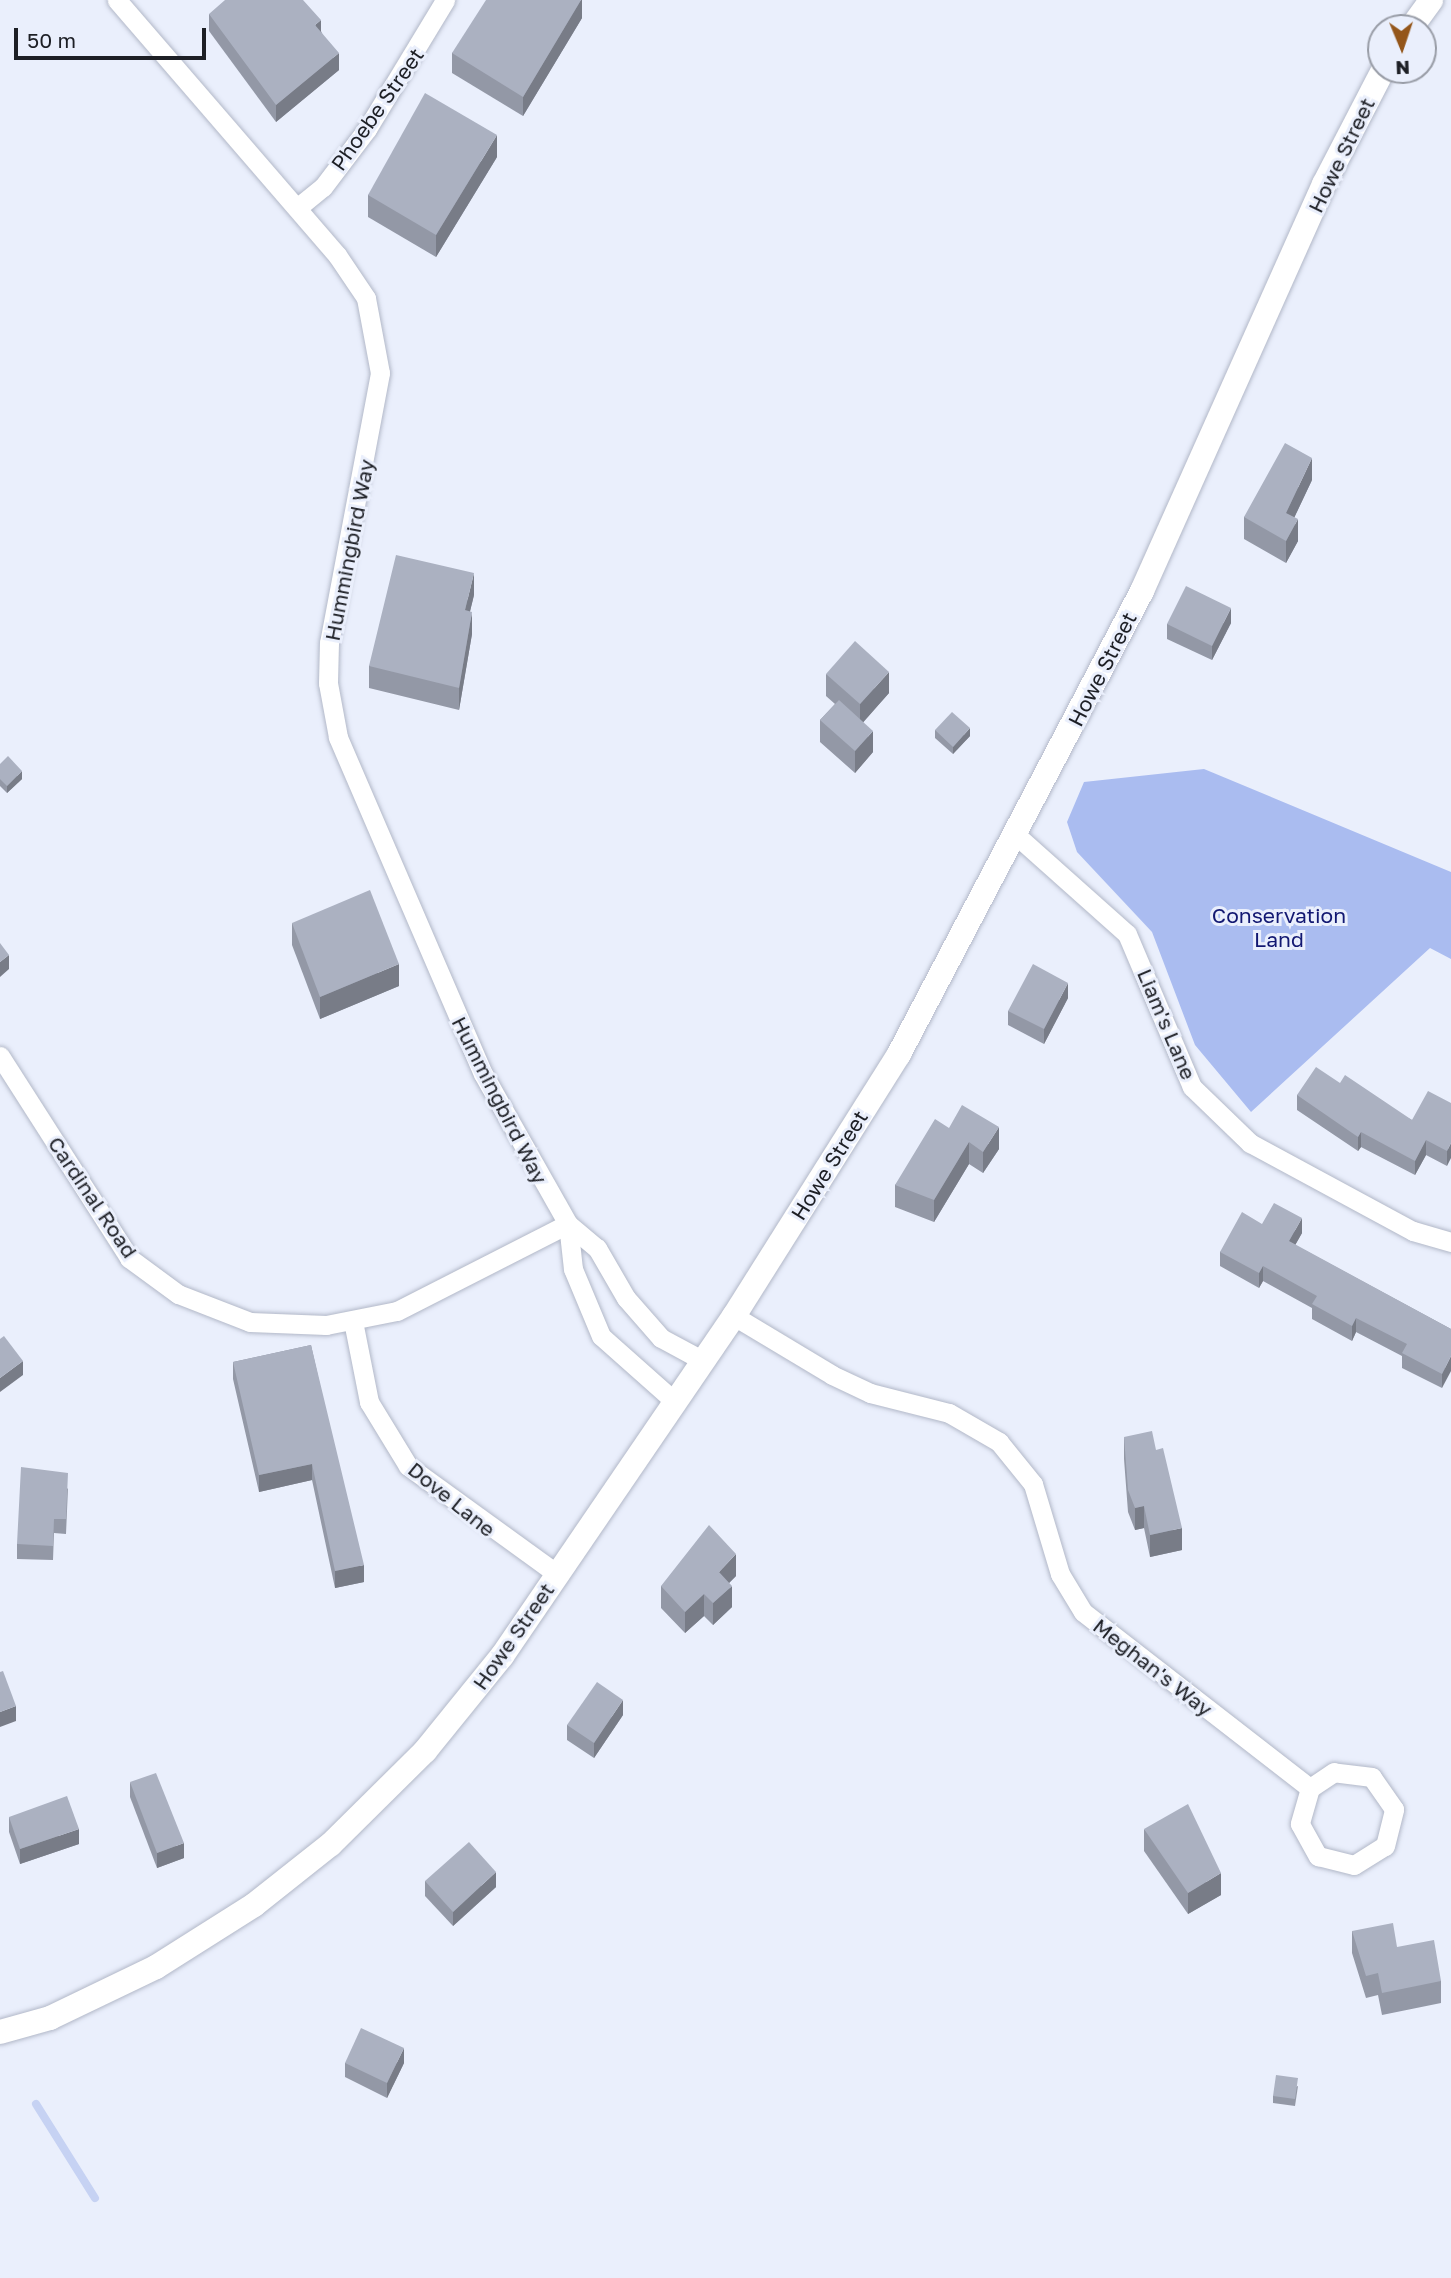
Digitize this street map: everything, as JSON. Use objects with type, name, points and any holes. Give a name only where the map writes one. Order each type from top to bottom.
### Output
[{"type":"street","name":"Hummingbird Way","points":[[117,0],[297,208],[366,298],[380,373],[329,643],[328,683],[338,737],[483,1074],[568,1224],[597,1248],[626,1298],[661,1338],[700,1359]]},
{"type":"street","name":"Phoebe Street","points":[[297,208],[323,187],[367,129],[445,0]]},
{"type":"street","name":"Howe Street","points":[[0,2032],[50,2018],[156,1967],[254,1905],[331,1844],[425,1751],[502,1657],[700,1359],[734,1316],[899,1054],[1017,836],[1142,591],[1324,184],[1376,84]]},
{"type":"street","name":"Liam's Lane","points":[[1017,836],[1127,934],[1192,1087],[1250,1143],[1413,1231],[1451,1242]]},
{"type":"street","name":"Cardinal Road","points":[[0,1056],[130,1258],[178,1294],[250,1322],[353,1321],[423,1301],[568,1224]]},
{"type":"street","name":"Hummingbird Way","points":[[568,1224],[573,1269],[601,1336],[673,1400]]},
{"type":"street","name":"Meghan's Way","points":[[734,1316],[832,1375],[870,1393],[949,1413],[999,1442],[1032,1484],[1060,1574],[1083,1612],[1310,1788]]},
{"type":"street","name":"Dove Lane","points":[[353,1321],[369,1402],[408,1466],[557,1574]]},
{"type":"street","points":[[1334,1772],[1372,1777],[1394,1809],[1385,1846],[1353,1865],[1318,1856],[1300,1824],[1310,1788],[1334,1772]]},
{"type":"green space","name":"Conservation Land","points":[[1204,769],[1451,872],[1451,959],[1430,948],[1251,1112],[1195,1045],[1152,932],[1077,852],[1067,822],[1084,782]]},
{"type":"building","points":[[225,0],[303,0],[321,20],[315,25],[339,53],[276,105],[209,14]]},
{"type":"building","points":[[486,0],[581,0],[523,97],[452,53]]},
{"type":"building","points":[[425,93],[497,135],[436,235],[368,195]]},
{"type":"building","points":[[1285,443],[1312,458],[1286,513],[1298,519],[1286,541],[1244,517]]},
{"type":"building","points":[[396,555],[474,573],[465,610],[472,612],[459,688],[369,666]]},
{"type":"building","points":[[1186,586],[1231,608],[1212,646],[1167,624]]},
{"type":"building","points":[[855,641],[889,672],[860,704],[826,674]]},
{"type":"building","points":[[839,700],[873,731],[855,751],[820,720]]},
{"type":"building","points":[[952,712],[970,728],[953,747],[935,730]]},
{"type":"building","points":[[8,756],[22,771],[7,786],[0,779],[0,764]]},
{"type":"building","points":[[370,890],[399,964],[320,997],[292,923]]},
{"type":"building","points":[[0,943],[9,955],[0,962]]},
{"type":"building","points":[[1033,964],[1068,983],[1044,1029],[1008,1011]]},
{"type":"building","points":[[1316,1067],[1340,1083],[1345,1075],[1412,1120],[1428,1091],[1451,1103],[1451,1143],[1447,1151],[1426,1140],[1415,1161],[1361,1132],[1358,1137],[1297,1095]]},
{"type":"building","points":[[962,1105],[999,1127],[983,1152],[969,1142],[934,1200],[895,1185],[935,1119],[949,1128]]},
{"type":"building","points":[[1274,1203],[1302,1218],[1289,1241],[1451,1329],[1451,1356],[1442,1374],[1402,1353],[1407,1344],[1356,1318],[1352,1326],[1312,1304],[1317,1296],[1263,1266],[1259,1273],[1220,1252],[1242,1212],[1262,1224]]},
{"type":"building","points":[[4,1336],[23,1361],[0,1378],[0,1339]]},
{"type":"building","points":[[311,1345],[364,1565],[335,1571],[312,1464],[259,1475],[233,1362]]},
{"type":"building","points":[[1152,1431],[1156,1450],[1163,1448],[1182,1528],[1150,1535],[1144,1506],[1135,1508],[1128,1490],[1124,1437]]},
{"type":"building","points":[[21,1467],[68,1473],[66,1519],[54,1519],[53,1546],[17,1544]]},
{"type":"building","points":[[709,1525],[736,1554],[719,1572],[732,1586],[713,1603],[704,1594],[685,1612],[661,1586]]},
{"type":"building","points":[[3,1671],[16,1706],[0,1712],[0,1672]]},
{"type":"building","points":[[597,1682],[623,1700],[594,1743],[567,1725]]},
{"type":"building","points":[[156,1773],[184,1843],[157,1853],[130,1782]]},
{"type":"building","points":[[67,1796],[79,1829],[20,1849],[9,1817]]},
{"type":"building","points":[[1188,1804],[1221,1873],[1188,1893],[1144,1829]]},
{"type":"building","points":[[469,1842],[496,1872],[453,1912],[425,1881]]},
{"type":"building","points":[[1393,1923],[1397,1947],[1434,1940],[1441,1981],[1382,1993],[1378,1973],[1366,1976],[1352,1931]]},
{"type":"building","points":[[361,2028],[404,2048],[387,2083],[345,2063]]},
{"type":"building","points":[[1276,2075],[1298,2078],[1295,2099],[1273,2096]]},
{"type":"waterway","points":[[36,2104],[95,2198]]}]
